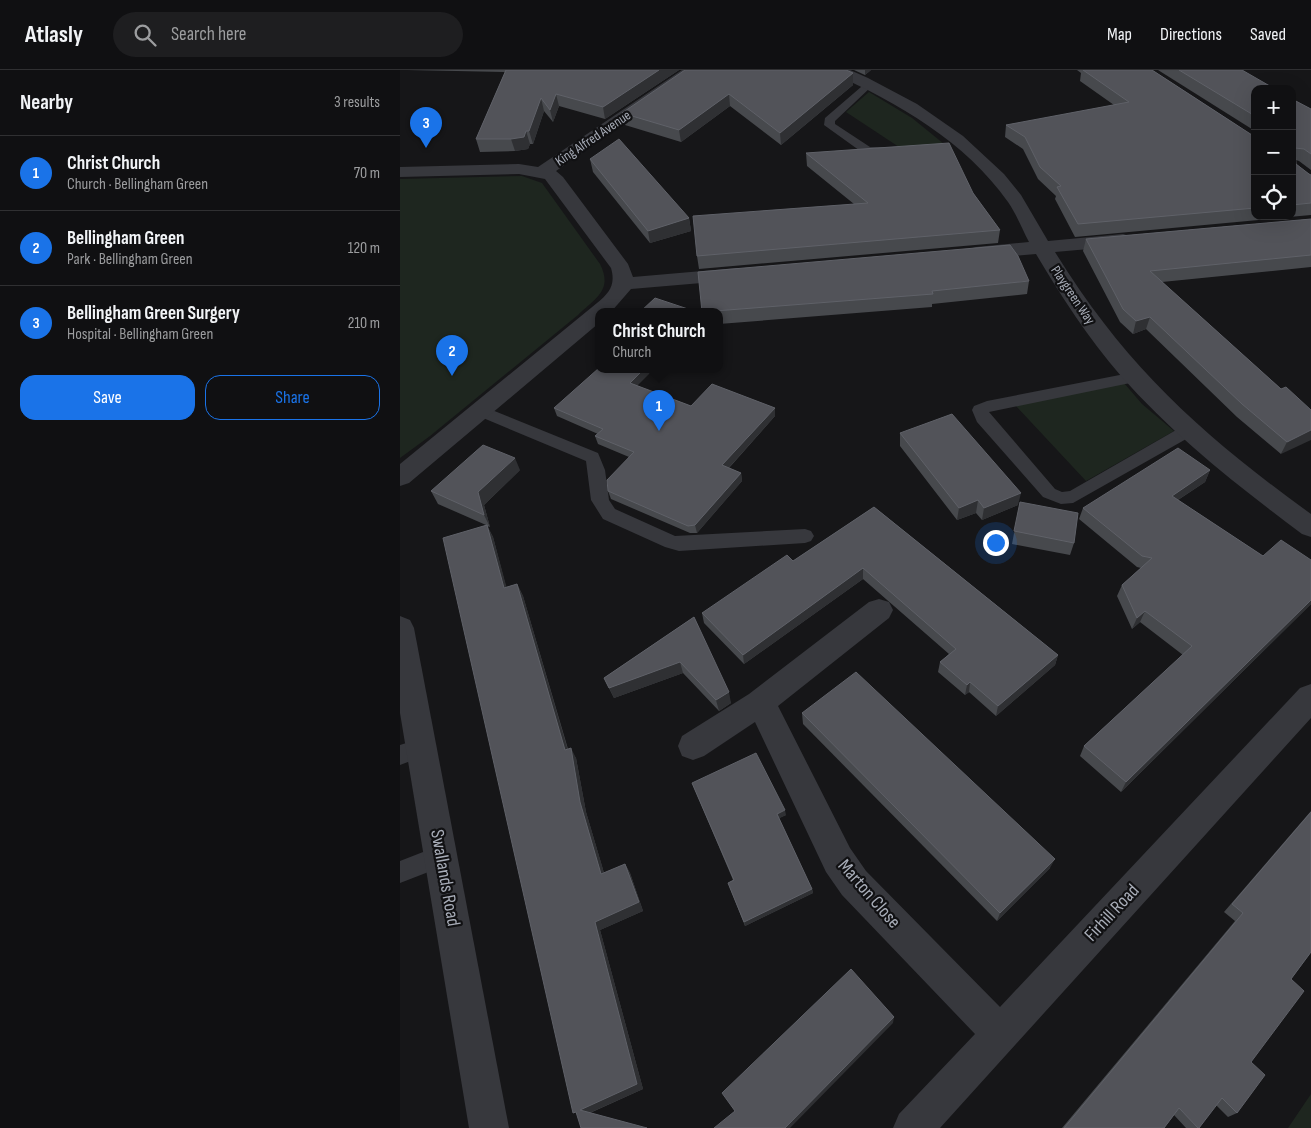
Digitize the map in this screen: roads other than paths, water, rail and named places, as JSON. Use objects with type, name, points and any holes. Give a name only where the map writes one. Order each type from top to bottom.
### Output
[{"type":"street","name":"King Alfred Avenue","points":[[542,172],[692,70]]},
{"type":"street","name":"Playgreen Way","points":[[836,70],[868,84],[929,119],[955,148],[987,166],[1016,200],[1042,247],[1084,313],[1135,377],[1190,430],[1245,477],[1311,527]]},
{"type":"street","points":[[400,172],[519,169],[542,172],[557,181],[621,268],[625,277],[621,291],[603,308]]},
{"type":"street","points":[[956,254],[1141,238]]},
{"type":"street","points":[[624,284],[755,272]]},
{"type":"street","points":[[400,477],[482,411],[595,315]]},
{"type":"street","points":[[693,746],[760,703],[879,610]]},
{"type":"street","name":"Swallands Road","points":[[400,628],[411,751],[441,856],[489,1128]]},
{"type":"street","name":"Firhill Road","points":[[913,1128],[1311,697]]},
{"type":"street","name":"Marton Close","points":[[760,703],[838,860],[849,875],[1000,1034]]},
{"type":"lane","points":[[868,84],[829,120],[830,125],[867,151],[906,150]]},
{"type":"lane","points":[[1135,377],[987,406],[980,410],[983,418],[1049,493],[1061,498],[1072,497],[1190,430]]},
{"type":"lane","points":[[482,411],[592,456],[596,462],[596,490],[604,509],[609,514],[671,542],[680,544],[805,536]]},
{"type":"lane","points":[[400,872],[441,856]]},
{"type":"place","name":"Bellingham Green Surgery","points":[[426,148]]},
{"type":"place","name":"Bellingham Green","points":[[452,376]]},
{"type":"place","name":"Christ Church","points":[[659,431]]}]
